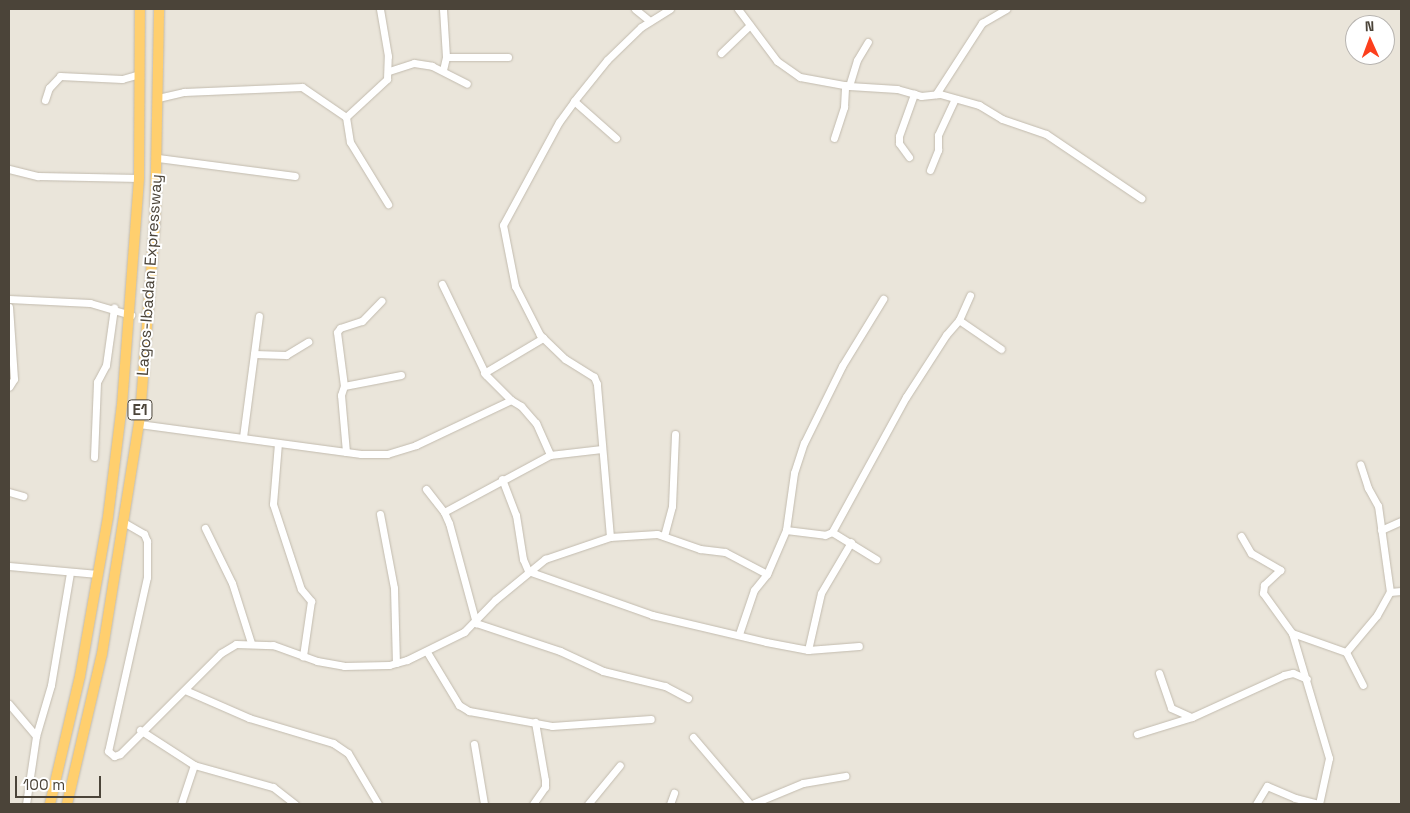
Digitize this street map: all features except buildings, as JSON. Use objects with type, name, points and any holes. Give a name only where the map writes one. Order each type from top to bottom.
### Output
[{"type":"highway","name":"Lagos-Ibadan Expressway","points":[[50,804],[80,676],[115,465],[131,315],[139,178],[140,9]]},
{"type":"highway","name":"Lagos-Ibadan Expressway","points":[[67,804],[102,654],[125,523],[139,424],[148,330],[158,158],[159,9]]},
{"type":"street","points":[[346,117],[387,79],[389,71],[380,9]]},
{"type":"street","points":[[443,9],[446,57],[443,70]]},
{"type":"street","points":[[635,9],[650,21]]},
{"type":"street","points":[[610,538],[594,377],[565,359],[543,338],[516,286],[502,225],[558,122],[574,101],[607,60],[650,21],[670,9]]},
{"type":"street","points":[[738,9],[762,44],[787,70],[807,78],[847,86],[897,89],[914,94],[936,94],[979,105],[1002,119],[1046,134],[1141,198]]},
{"type":"street","points":[[936,94],[982,23],[1006,9]]},
{"type":"street","points":[[721,53],[750,25]]},
{"type":"street","points":[[834,138],[844,107],[847,86],[861,51],[868,42]]},
{"type":"street","points":[[446,57],[508,57]]},
{"type":"street","points":[[389,71],[414,63],[443,70],[467,84]]},
{"type":"street","points":[[45,100],[49,88],[60,76],[122,79],[139,74]]},
{"type":"street","points":[[158,98],[184,92],[302,87],[346,117],[350,142],[388,204]]},
{"type":"street","points":[[909,157],[899,144],[899,136],[914,94]]},
{"type":"street","points":[[930,170],[938,150],[938,135],[954,100]]},
{"type":"street","points":[[574,101],[616,138]]},
{"type":"street","points":[[158,158],[295,176]]},
{"type":"street","points":[[9,169],[38,176],[139,178]]},
{"type":"street","points":[[442,284],[484,373],[511,400],[521,406],[536,423],[550,454]]},
{"type":"street","points":[[786,530],[825,535],[832,532],[906,397],[946,335],[959,320],[970,295]]},
{"type":"street","points":[[9,299],[90,303],[114,308],[131,315]]},
{"type":"street","points":[[739,634],[754,590],[768,574],[786,530],[794,473],[804,443],[842,366],[883,299]]},
{"type":"street","points":[[346,452],[341,395],[344,386],[336,332],[340,328],[362,321],[381,301]]},
{"type":"street","points":[[9,307],[14,379],[9,387]]},
{"type":"street","points":[[94,458],[97,382],[106,365],[114,308]]},
{"type":"street","points":[[243,437],[260,316]]},
{"type":"street","points":[[959,320],[1001,349]]},
{"type":"street","points":[[484,373],[543,338]]},
{"type":"street","points":[[254,354],[286,355],[308,342]]},
{"type":"street","points":[[344,386],[401,375]]},
{"type":"street","points":[[139,424],[346,452],[400,452],[511,400]]},
{"type":"street","points":[[664,536],[672,506],[675,434]]},
{"type":"street","points":[[278,443],[273,504],[301,589],[311,601],[303,656]]},
{"type":"street","points":[[444,512],[550,454],[602,449]]},
{"type":"street","points":[[1346,652],[1377,615],[1390,592],[1378,506],[1368,488],[1360,464]]},
{"type":"street","points":[[502,479],[516,515],[523,559],[528,571],[652,615],[808,650],[859,646]]},
{"type":"street","points":[[426,490],[444,512],[476,622]]},
{"type":"street","points":[[9,492],[23,496]]},
{"type":"street","points":[[380,514],[394,588],[396,663]]},
{"type":"street","points":[[1381,530],[1401,521]]},
{"type":"street","points":[[125,523],[144,534],[147,541],[147,577],[123,676],[110,754],[120,754],[140,730],[185,690],[227,648],[251,643],[273,645],[303,656],[344,666],[396,663],[453,640],[476,622],[528,571],[545,559],[610,538],[643,534],[664,536],[700,549],[730,554],[768,574]]},
{"type":"street","points":[[205,528],[236,591],[251,643]]},
{"type":"street","points":[[832,532],[876,559]]},
{"type":"street","points":[[1241,536],[1251,552],[1280,570],[1264,585],[1263,593],[1292,633],[1307,679],[1312,706],[1329,758],[1319,804],[1295,798],[1267,786],[1256,804]]},
{"type":"street","points":[[808,650],[821,593],[851,542]]},
{"type":"street","points":[[9,566],[70,573],[98,574]]},
{"type":"street","points":[[26,804],[36,736],[51,685],[70,573]]},
{"type":"street","points":[[1390,592],[1401,591]]},
{"type":"street","points":[[476,622],[560,651],[603,671],[665,686],[688,698]]},
{"type":"street","points":[[1292,633],[1346,652],[1363,685]]},
{"type":"street","points":[[427,652],[462,709],[568,726],[621,719],[651,719]]},
{"type":"street","points":[[1159,673],[1171,708],[1192,717]]},
{"type":"street","points":[[1137,734],[1192,717],[1284,675],[1293,673],[1307,679]]},
{"type":"street","points":[[185,690],[248,718],[333,743],[348,753],[378,804]]},
{"type":"street","points":[[9,704],[36,736]]},
{"type":"street","points":[[533,804],[545,787],[535,722]]},
{"type":"street","points":[[140,730],[194,765],[273,788],[295,804]]},
{"type":"street","points":[[693,737],[751,804],[802,783],[845,776]]},
{"type":"street","points":[[474,744],[484,804]]},
{"type":"street","points":[[181,804],[194,765]]},
{"type":"street","points":[[588,804],[620,765]]},
{"type":"street","points":[[670,804],[674,794]]},
{"type":"street","points":[[760,799],[768,804]]},
{"type":"shaded area","points":[[9,9],[1401,9],[1401,804],[9,804]]}]
